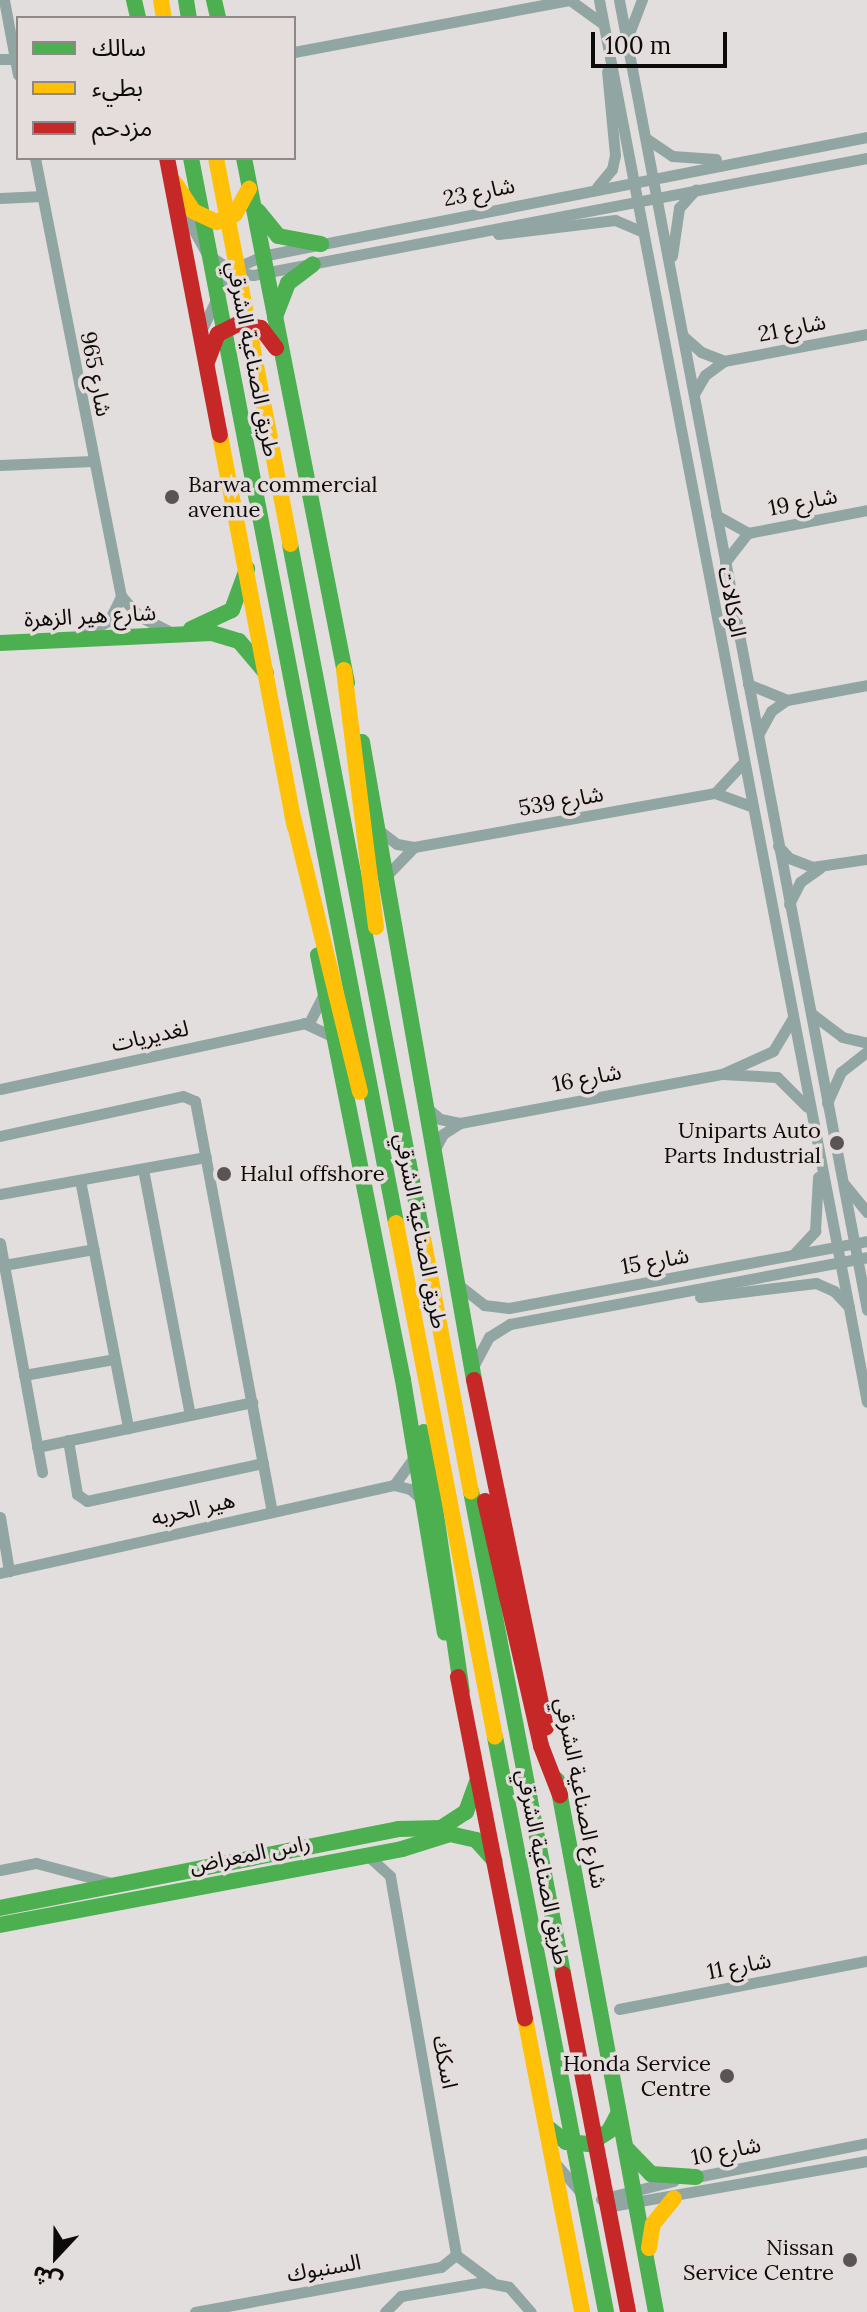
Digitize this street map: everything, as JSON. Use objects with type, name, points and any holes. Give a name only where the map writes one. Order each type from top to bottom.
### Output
[{"type":"main road","name":"طريق الصناعية الشرقي","points":[[191,160],[606,2312]]},
{"type":"main road","name":"طريق الصناعية الشرقي","points":[[216,160],[381,1006],[628,2312]]},
{"type":"main road","name":"طريق الصناعية الشرقي","points":[[244,160],[377,829],[457,1283]]},
{"type":"main road","points":[[168,166],[193,211],[210,221],[229,218],[249,189]]},
{"type":"main road","points":[[168,166],[415,1456],[441,1618],[462,1691],[479,1768],[581,2308]]},
{"type":"main road","points":[[249,189],[264,222],[278,236],[321,244]]},
{"type":"main road","points":[[275,323],[288,283],[313,264]]},
{"type":"main road","points":[[206,363],[218,334],[246,324],[267,333],[282,362]]},
{"type":"main road","name":"شارع هير الزهرة","points":[[178,633],[232,610],[247,569]]},
{"type":"main road","name":"شارع هير الزهرة","points":[[0,643],[178,633],[233,638],[267,675]]},
{"type":"main road","points":[[344,670],[374,903],[381,1006]]},
{"type":"main road","points":[[292,813],[354,1072],[387,1172]]},
{"type":"main road","name":"شارع الصناعية الشرقي","points":[[457,1283],[560,1795],[656,2308]]},
{"type":"main road","points":[[411,1300],[426,1449],[462,1691]]},
{"type":"main road","points":[[463,1444],[493,1531],[541,1746],[560,1795]]},
{"type":"main road","name":"راس المعراض","points":[[0,1908],[398,1829],[441,1828],[455,1822],[472,1801],[479,1768]]},
{"type":"main road","points":[[398,1829],[402,1849]]},
{"type":"main road","name":"راس المعراض","points":[[0,1925],[402,1849],[460,1834],[476,1840],[495,1862]]},
{"type":"main road","points":[[547,2127],[566,2142],[589,2144],[609,2131],[618,2114]]},
{"type":"main road","points":[[622,2139],[644,2170],[696,2177]]},
{"type":"main road","points":[[646,2263],[653,2224],[674,2198]]},
{"type":"main road","points":[[581,2308],[588,2269],[600,2256],[611,2253],[635,2260],[656,2308]]},
{"type":"street","points":[[4,0],[16,64]]},
{"type":"street","points":[[296,52],[569,0],[603,24]]},
{"type":"street","name":"الوكالات","points":[[599,0],[742,764],[867,1402]]},
{"type":"street","name":"الوكالات","points":[[619,0],[658,194],[841,1179],[861,1242],[867,1310]]},
{"type":"street","points":[[627,40],[642,0]]},
{"type":"street","name":"الوكالات","points":[[596,188],[612,169],[615,155],[607,101],[607,46]]},
{"type":"street","points":[[0,59],[15,59]]},
{"type":"street","name":"شارع 23","points":[[234,272],[321,244],[633,180],[867,137]]},
{"type":"street","name":"شارع 23","points":[[646,138],[672,156],[736,160]]},
{"type":"street","name":"شارع 23","points":[[263,265],[313,264],[481,233],[658,194],[867,158]]},
{"type":"street","name":"شارع 965","points":[[35,160],[92,461],[121,596]]},
{"type":"street","points":[[168,166],[198,243],[234,272],[210,304],[201,339]]},
{"type":"street","name":"الوكالات","points":[[671,273],[679,208],[698,187]]},
{"type":"street","points":[[0,198],[42,196]]},
{"type":"street","name":"شارع 23","points":[[481,233],[513,235],[615,220],[643,232]]},
{"type":"street","name":"شارع 21","points":[[724,361],[867,334]]},
{"type":"street","points":[[683,336],[701,352],[724,361]]},
{"type":"street","points":[[693,395],[705,375],[724,361]]},
{"type":"street","points":[[0,465],[92,461]]},
{"type":"street","name":"شارع 19","points":[[716,515],[748,533],[867,510]]},
{"type":"street","name":"شارع 19","points":[[725,562],[748,533]]},
{"type":"street","points":[[69,640],[109,621],[121,596],[134,613],[178,633]]},
{"type":"street","points":[[748,684],[787,700]]},
{"type":"street","points":[[758,738],[765,719],[787,700],[867,685]]},
{"type":"street","points":[[742,764],[715,793],[751,806]]},
{"type":"street","name":"شارع 539","points":[[414,847],[715,793]]},
{"type":"street","points":[[377,829],[397,844],[414,847]]},
{"type":"street","points":[[778,845],[796,862],[820,868]]},
{"type":"street","points":[[384,881],[398,858],[414,847]]},
{"type":"street","points":[[789,905],[800,882],[820,868],[867,859]]},
{"type":"street","points":[[324,991],[309,1023],[334,1037]]},
{"type":"street","points":[[811,1013],[830,1031],[867,1043]]},
{"type":"street","name":"شارع 16","points":[[460,1123],[722,1074],[773,1051],[792,1019]]},
{"type":"street","name":"لغديريات","points":[[0,1089],[309,1023]]},
{"type":"street","points":[[827,1104],[841,1072],[867,1052]]},
{"type":"street","name":"شارع 16","points":[[722,1074],[777,1077],[808,1108]]},
{"type":"street","points":[[0,1136],[186,1096],[196,1104],[272,1511]]},
{"type":"street","points":[[423,1100],[440,1119],[460,1123]]},
{"type":"street","points":[[434,1162],[440,1138],[460,1123]]},
{"type":"street","points":[[0,1194],[206,1157]]},
{"type":"street","name":"الوكالات","points":[[791,1257],[815,1231],[819,1165]]},
{"type":"street","points":[[143,1169],[190,1415]]},
{"type":"street","points":[[841,1179],[867,1212]]},
{"type":"street","points":[[80,1180],[128,1428]]},
{"type":"street","name":"شارع 15","points":[[457,1283],[484,1305],[509,1308],[861,1242]]},
{"type":"street","points":[[0,1243],[6,1309],[24,1375],[42,1472]]},
{"type":"street","points":[[4,1265],[94,1249]]},
{"type":"street","name":"شارع 15","points":[[472,1369],[489,1337],[510,1324],[862,1258]]},
{"type":"street","name":"شارع 15","points":[[680,1294],[697,1297],[816,1283],[834,1291],[849,1307]]},
{"type":"street","points":[[24,1375],[114,1359]]},
{"type":"street","points":[[37,1447],[252,1402]]},
{"type":"street","points":[[68,1440],[77,1494],[87,1501],[263,1463]]},
{"type":"street","points":[[394,1485],[407,1474],[415,1456]]},
{"type":"street","points":[[394,1485],[410,1489],[422,1501]]},
{"type":"street","name":"هير الحربه","points":[[4,1572],[394,1485]]},
{"type":"street","points":[[0,1517],[4,1572]]},
{"type":"street","points":[[366,1854],[390,1876],[402,1849]]},
{"type":"street","name":"راس المعراض","points":[[0,1870],[36,1863],[123,1885]]},
{"type":"street","name":"اسكك","points":[[390,1876],[456,2255]]},
{"type":"street","name":"شارع 11","points":[[619,2009],[867,1961]]},
{"type":"street","name":"شارع 10","points":[[634,2198],[696,2177],[867,2143]]},
{"type":"street","points":[[553,2160],[594,2203],[569,2249]]},
{"type":"street","name":"شارع 10","points":[[594,2203],[634,2198],[674,2198],[867,2161]]},
{"type":"street","points":[[456,2255],[493,2282],[517,2292],[531,2312]]},
{"type":"street","name":"السنبوك","points":[[195,2312],[441,2267],[456,2255]]},
{"type":"street","points":[[385,2312],[401,2296],[493,2282]]},
{"type":"traffic: fast","points":[[134,0],[138,16]]},
{"type":"traffic: fast","points":[[186,0],[189,16]]},
{"type":"traffic: fast","points":[[214,0],[218,16]]},
{"type":"traffic: fast","points":[[191,160],[396,1223]]},
{"type":"traffic: fast","points":[[244,160],[347,683]]},
{"type":"traffic: fast","points":[[258,211],[278,236],[321,244]]},
{"type":"traffic: fast","points":[[275,317],[288,283],[313,264]]},
{"type":"traffic: fast","points":[[290,544],[423,1238]]},
{"type":"traffic: fast","points":[[191,629],[232,610],[247,569]]},
{"type":"traffic: fast","points":[[0,643],[212,633],[239,641],[266,673]]},
{"type":"traffic: fast","points":[[362,742],[474,1380]]},
{"type":"traffic: fast","points":[[318,955],[403,1380],[445,1633]]},
{"type":"traffic: fast","points":[[424,1432],[462,1691]]},
{"type":"traffic: fast","points":[[471,1491],[563,1974]]},
{"type":"traffic: fast","points":[[495,1737],[606,2312]]},
{"type":"traffic: fast","points":[[557,1780],[656,2312]]},
{"type":"traffic: fast","points":[[0,1908],[398,1829],[441,1828],[466,1812],[477,1781]]},
{"type":"traffic: fast","points":[[0,1925],[402,1849],[450,1834],[476,1840],[495,1861]]},
{"type":"traffic: fast","points":[[547,2127],[566,2142],[589,2144],[609,2131],[618,2114]]},
{"type":"traffic: fast","points":[[627,2149],[651,2174],[696,2177]]},
{"type":"traffic: slow","points":[[161,0],[164,16]]},
{"type":"traffic: slow","points":[[216,160],[290,544]]},
{"type":"traffic: slow","points":[[175,183],[193,211],[217,222],[235,214],[249,189]]},
{"type":"traffic: slow","points":[[220,435],[295,827]]},
{"type":"traffic: slow","points":[[344,670],[376,927]]},
{"type":"traffic: slow","points":[[292,813],[360,1092]]},
{"type":"traffic: slow","points":[[396,1223],[495,1737]]},
{"type":"traffic: slow","points":[[423,1238],[471,1491]]},
{"type":"traffic: slow","points":[[525,2018],[582,2312]]},
{"type":"traffic: slow","points":[[649,2248],[653,2224],[674,2198]]},
{"type":"traffic: jam","points":[[167,160],[220,435]]},
{"type":"traffic: jam","points":[[207,362],[218,334],[238,324],[261,328],[276,348]]},
{"type":"traffic: jam","points":[[474,1380],[546,1728]]},
{"type":"traffic: jam","points":[[485,1501],[541,1746],[560,1795]]},
{"type":"traffic: jam","points":[[458,1677],[525,2018]]},
{"type":"traffic: jam","points":[[563,1974],[628,2312]]},
{"type":"place","name":"Barwa commercial avenue","points":[[172,497]]},
{"type":"place","name":"Uniparts Auto Parts Industrial","points":[[837,1143]]},
{"type":"place","name":"Halul offshore","points":[[224,1174]]},
{"type":"place","name":"Honda Service Centre","points":[[727,2076]]},
{"type":"place","name":"Nissan Service Centre","points":[[850,2260]]}]
